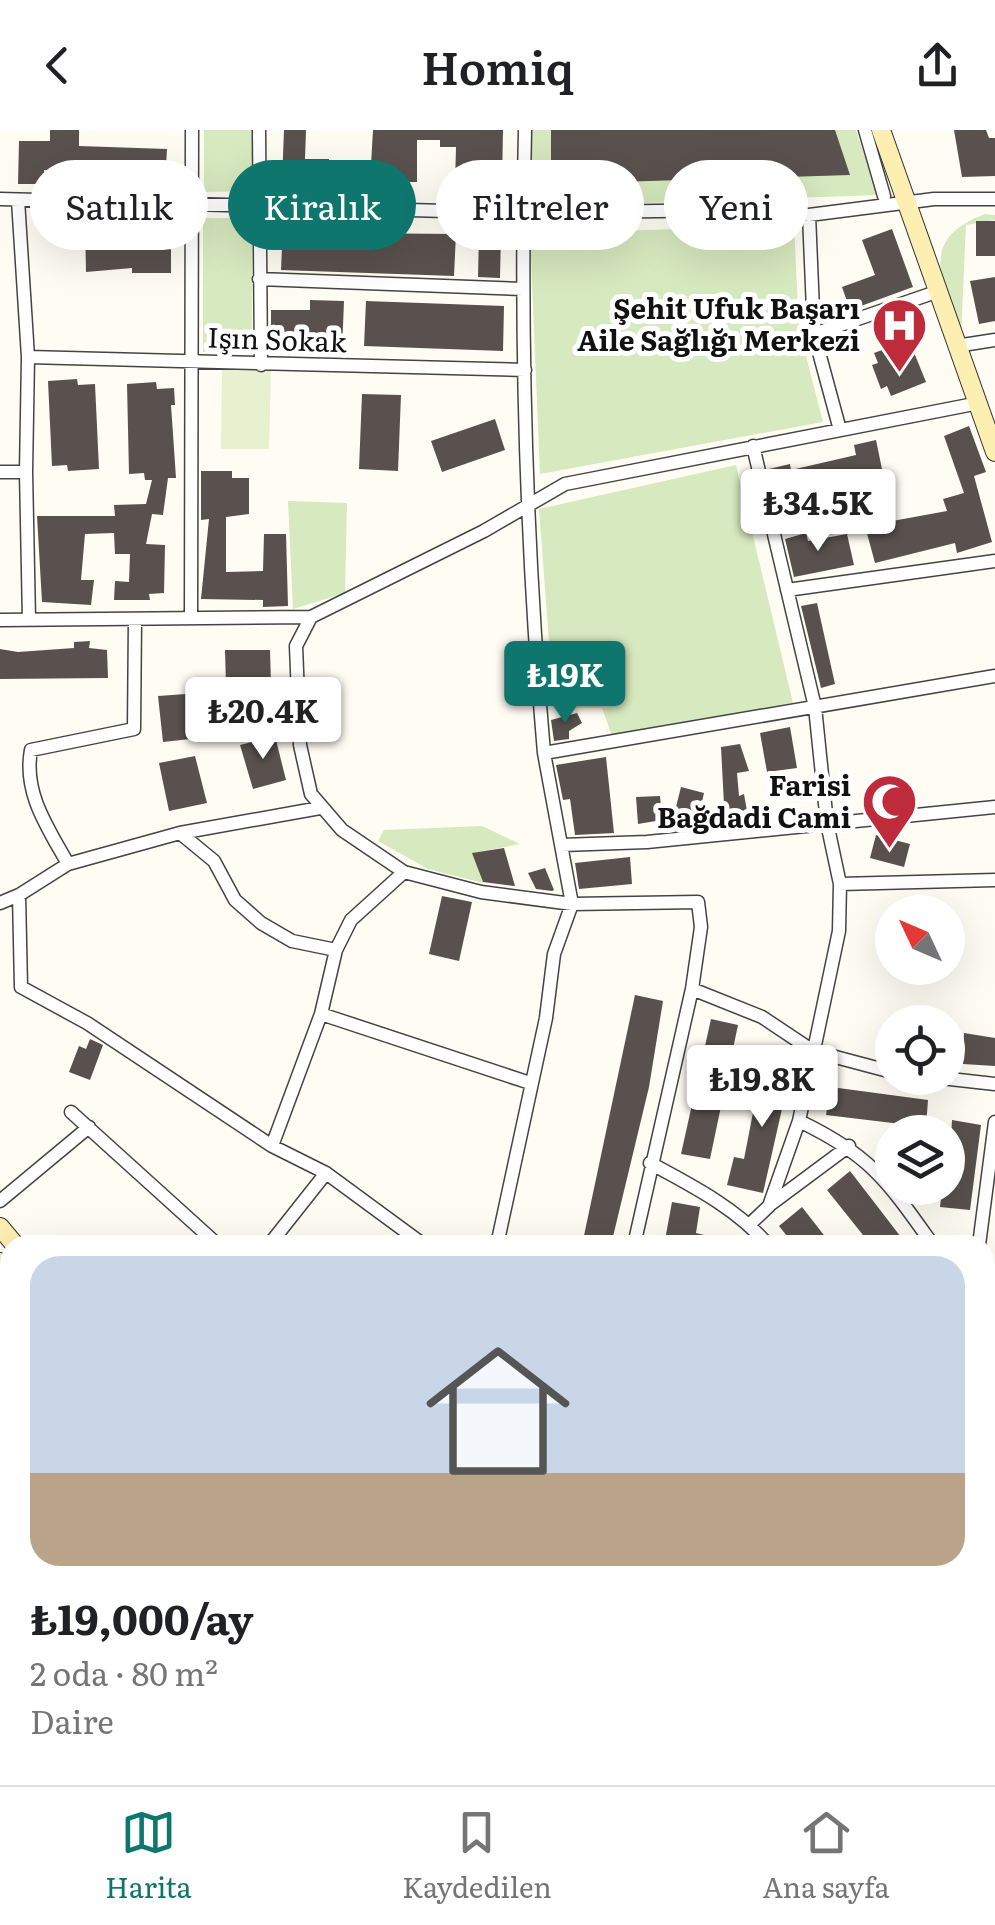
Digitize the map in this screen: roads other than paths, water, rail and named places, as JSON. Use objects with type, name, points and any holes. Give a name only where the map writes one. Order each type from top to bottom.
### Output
[{"type":"street","points":[[192,130],[192,160]]},
{"type":"street","points":[[259,130],[259,160]]},
{"type":"street","points":[[524,130],[524,160]]},
{"type":"street","points":[[865,130],[884,196]]},
{"type":"street","points":[[881,130],[904,206],[995,452]]},
{"type":"street","points":[[644,211],[724,210],[809,215],[904,206],[934,199],[995,199]]},
{"type":"street","points":[[0,200],[30,200]]},
{"type":"street","points":[[18,200],[28,357],[29,620]]},
{"type":"street","points":[[809,215],[814,334],[840,430]]},
{"type":"street","points":[[190,618],[191,250]]},
{"type":"street","points":[[259,250],[260,365]]},
{"type":"street","points":[[500,1235],[554,954],[572,904],[544,753],[531,598],[532,504],[524,370],[523,250]]},
{"type":"street","points":[[260,279],[523,289]]},
{"type":"street","points":[[814,334],[936,292]]},
{"type":"street","points":[[956,346],[995,340]]},
{"type":"street","name":"Işın Sokak","points":[[28,357],[524,370]]},
{"type":"street","points":[[0,620],[311,616],[565,484],[979,403]]},
{"type":"street","points":[[753,446],[815,707],[827,823],[840,884],[839,931],[800,1121],[770,1206]]},
{"type":"street","points":[[0,472],[26,472]]},
{"type":"street","points":[[787,590],[995,562]]},
{"type":"street","points":[[311,616],[296,646],[300,745],[311,794],[342,830],[404,872],[481,892],[572,904],[698,902],[701,927],[692,988],[636,1235]]},
{"type":"street","points":[[68,864],[35,804],[28,765],[31,750],[134,729],[136,618]]},
{"type":"street","points":[[544,753],[995,676]]},
{"type":"street","points":[[562,845],[647,842],[995,807]]},
{"type":"street","points":[[0,903],[19,896],[68,864],[180,832],[320,808]]},
{"type":"street","points":[[180,832],[214,861],[234,900],[261,923],[292,941],[336,950]]},
{"type":"street","points":[[272,1146],[321,1014],[336,950],[351,920],[404,872]]},
{"type":"street","points":[[840,884],[995,880]]},
{"type":"street","points":[[19,896],[21,987],[88,1022],[272,1146],[326,1173],[410,1235]]},
{"type":"street","points":[[692,988],[762,1018],[813,1052],[875,1068]]},
{"type":"street","points":[[321,1014],[530,1082]]},
{"type":"street","points":[[965,1081],[995,1084]]},
{"type":"street","points":[[71,1112],[207,1235]]},
{"type":"street","points":[[800,1121],[849,1146],[892,1189],[925,1235]]},
{"type":"street","points":[[980,1235],[995,1122]]},
{"type":"street","points":[[0,1201],[89,1127]]},
{"type":"street","points":[[749,1224],[849,1146]]},
{"type":"street","points":[[650,1163],[691,1184],[759,1235]]},
{"type":"street","points":[[276,1235],[326,1173]]},
{"type":"place","name":"Şehit Ufuk Başarı Aile Sağlığı Merkezi","points":[[899,374]]},
{"type":"place","name":"Farisi Bağdadi Cami","points":[[890,851]]}]
